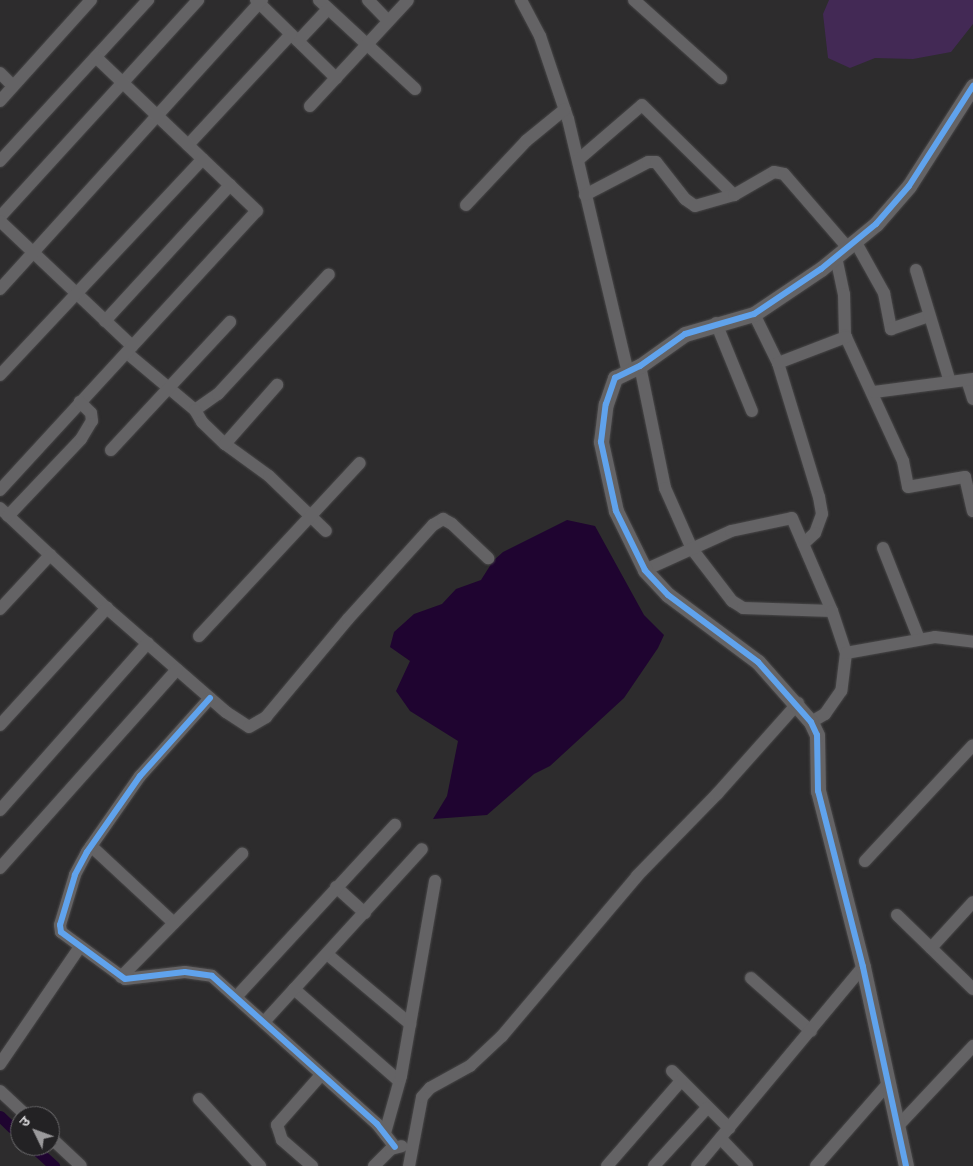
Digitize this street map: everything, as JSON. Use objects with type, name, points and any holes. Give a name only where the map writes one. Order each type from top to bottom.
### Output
[{"type":"street","points":[[0,100],[90,0]]},
{"type":"street","points":[[0,161],[148,0]]},
{"type":"street","points":[[0,217],[198,0]]},
{"type":"street","points":[[368,0],[388,21]]},
{"type":"street","points":[[310,106],[408,0]]},
{"type":"street","points":[[521,0],[540,36],[565,109],[585,195],[634,369],[661,475],[692,549],[732,601],[743,608],[832,611]]},
{"type":"street","points":[[634,0],[721,78]]},
{"type":"street","points":[[0,289],[259,1],[336,78]]},
{"type":"street","points":[[188,145],[294,38],[324,4],[415,89]]},
{"type":"street","points":[[0,490],[257,211],[96,57]]},
{"type":"street","points":[[0,73],[13,86]]},
{"type":"street","points":[[906,1166],[863,968],[818,791],[817,735],[812,722],[798,703],[758,662],[668,595],[645,570],[616,511],[601,442],[606,404],[615,378],[634,369],[685,334],[716,323],[754,314],[846,248],[876,224],[909,186],[973,86]]},
{"type":"street","points":[[578,160],[642,105],[734,194]]},
{"type":"street","points":[[466,205],[526,141],[565,109]]},
{"type":"street","points":[[0,375],[203,158]]},
{"type":"street","points":[[585,195],[648,162],[656,162],[685,199],[695,206],[734,194],[774,172],[784,174],[884,293],[891,329],[928,316]]},
{"type":"street","points":[[105,321],[230,185]]},
{"type":"street","points":[[0,221],[105,321],[168,389],[195,410],[202,422],[225,444],[269,476],[326,531]]},
{"type":"street","points":[[846,248],[844,294],[846,337],[874,392],[903,461],[908,487],[969,474],[973,511]]},
{"type":"street","points":[[916,270],[928,316],[950,382]]},
{"type":"street","points":[[195,410],[218,394],[329,274]]},
{"type":"street","points":[[754,314],[778,363],[822,514],[815,533],[803,544]]},
{"type":"street","points":[[111,450],[230,322]]},
{"type":"street","points":[[716,323],[752,411]]},
{"type":"street","points":[[778,363],[846,337]]},
{"type":"street","points":[[874,392],[970,379],[973,399]]},
{"type":"street","points":[[225,444],[277,385]]},
{"type":"street","points":[[80,402],[91,413],[92,421],[81,439],[4,512],[107,608],[241,724],[256,726],[348,619],[433,525],[443,519],[452,524],[488,558]]},
{"type":"street","points":[[199,636],[360,463]]},
{"type":"street","points":[[645,570],[731,531],[792,518],[832,611],[846,653],[842,691],[825,714],[812,722]]},
{"type":"street","points":[[883,548],[919,639]]},
{"type":"street","points":[[0,609],[50,555]]},
{"type":"street","points":[[0,725],[107,608]]},
{"type":"street","points":[[846,653],[935,637],[973,642]]},
{"type":"street","points":[[0,810],[148,644]]},
{"type":"street","points":[[0,868],[178,670]]},
{"type":"street","points":[[210,698],[140,776],[92,846],[75,875],[60,925],[66,939],[121,977],[134,980],[185,972],[212,976],[237,996],[385,1133],[403,1147],[409,1166]]},
{"type":"street","points":[[374,1166],[403,1147],[422,1097],[430,1088],[470,1066],[502,1036],[637,876],[717,794],[798,703]]},
{"type":"street","points":[[865,861],[973,745]]},
{"type":"street","points":[[237,996],[395,825]]},
{"type":"street","points":[[92,846],[174,923]]},
{"type":"street","points":[[264,1022],[422,849]]},
{"type":"street","points":[[121,977],[242,854]]},
{"type":"street","points":[[385,1133],[400,1081],[435,881]]},
{"type":"street","points":[[336,887],[365,913]]},
{"type":"street","points":[[931,948],[973,902]]},
{"type":"street","points":[[897,915],[973,989]]},
{"type":"street","points":[[0,1064],[79,948]]},
{"type":"street","points":[[327,954],[410,1024]]},
{"type":"street","points":[[697,1166],[722,1140],[729,1128],[863,968]]},
{"type":"street","points":[[751,978],[811,1032]]},
{"type":"street","points":[[294,989],[400,1081]]},
{"type":"street","points":[[898,1126],[973,1046]]},
{"type":"street","points":[[672,1071],[729,1128]]},
{"type":"street","points":[[312,1166],[282,1140],[277,1125],[322,1075]]},
{"type":"street","points":[[607,1166],[682,1081]]},
{"type":"street","points":[[816,1166],[887,1085]]},
{"type":"street","points":[[0,1092],[16,1106]]},
{"type":"street","points":[[199,1099],[260,1166]]},
{"type":"street","points":[[654,1166],[707,1108]]},
{"type":"street","points":[[722,1140],[747,1166]]},
{"type":"street","points":[[60,1146],[81,1166]]},
{"type":"shaded area","points":[[829,0],[973,0],[973,24],[951,52],[913,59],[875,58],[850,68],[828,58],[823,14]]},
{"type":"shaded area","points":[[567,520],[595,526],[644,615],[664,635],[658,648],[624,698],[550,766],[534,774],[487,815],[433,819],[447,796],[458,741],[410,711],[396,691],[410,661],[390,647],[394,632],[414,614],[442,604],[456,589],[481,580],[493,561],[503,552]]},
{"type":"waterway","points":[[0,1116],[10,1126]]},
{"type":"waterway","points":[[43,1156],[54,1166]]},
{"type":"cycle path","points":[[906,1166],[863,967],[818,791],[817,735],[811,722],[758,662],[668,595],[645,570],[616,511],[601,442],[606,404],[615,378],[640,366],[685,334],[754,314],[821,269],[876,224],[909,186],[973,86]]},
{"type":"cycle path","points":[[210,698],[140,776],[87,852],[75,875],[60,925],[61,932],[125,979],[185,972],[212,976],[377,1124],[395,1147]]}]
